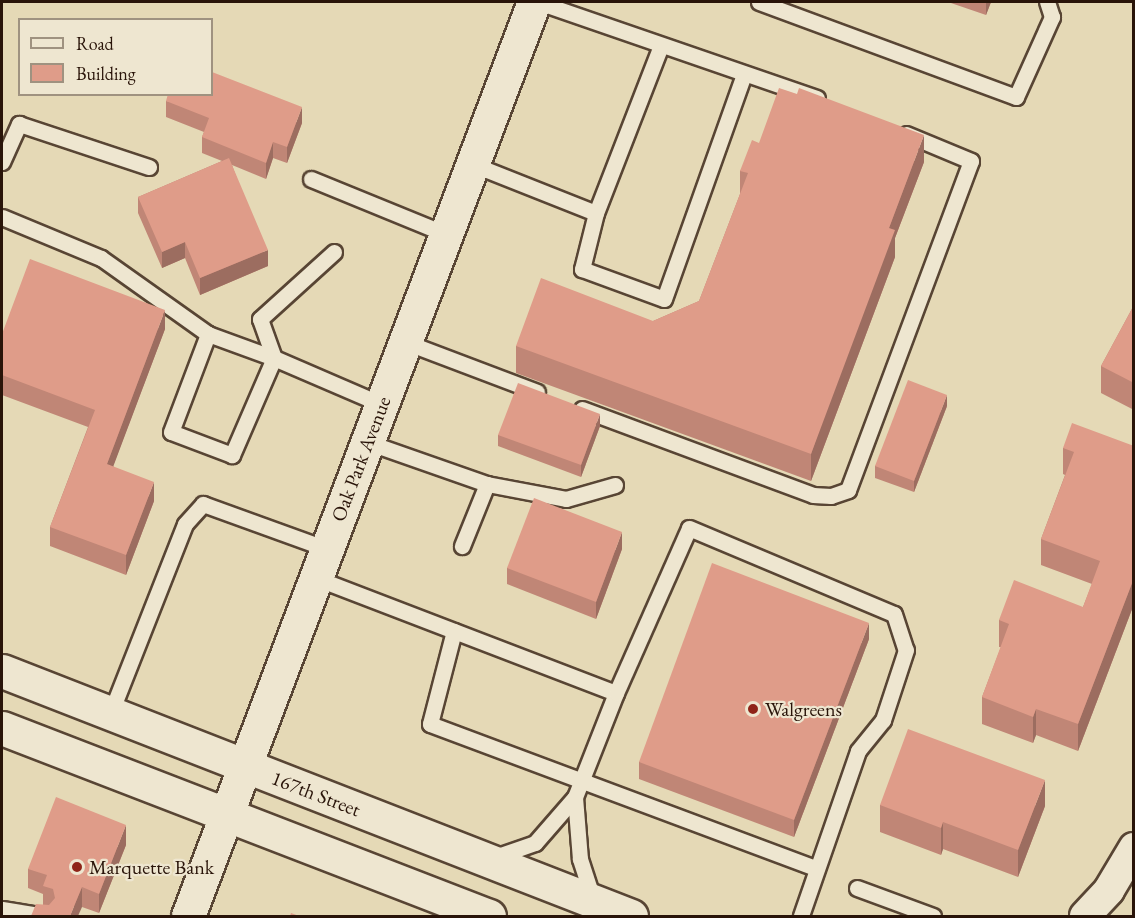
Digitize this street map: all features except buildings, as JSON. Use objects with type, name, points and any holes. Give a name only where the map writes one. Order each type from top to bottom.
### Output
[{"type":"main road","name":"Oak Park Avenue","points":[[188,916],[472,164],[536,2]]},
{"type":"main road","name":"167th Street","points":[[2,671],[631,916]]},
{"type":"main road","points":[[2,728],[226,815],[450,909],[489,916]]},
{"type":"street","points":[[1085,916],[1109,890],[1134,848]]},
{"type":"lane","points":[[536,2],[831,104]]},
{"type":"lane","points":[[759,2],[1016,97],[1052,16],[1047,2]]},
{"type":"lane","points":[[661,45],[596,213],[582,269],[664,299],[744,74]]},
{"type":"lane","points":[[2,162],[18,124],[149,167]]},
{"type":"lane","points":[[405,342],[813,495],[831,496],[848,490],[971,161],[896,130]]},
{"type":"lane","points":[[472,164],[596,213]]},
{"type":"lane","points":[[311,179],[446,234]]},
{"type":"lane","points":[[2,217],[101,258],[208,334],[274,358],[381,405]]},
{"type":"lane","points":[[208,334],[171,432],[232,455],[274,358],[260,319],[334,252]]},
{"type":"lane","points":[[367,442],[487,484],[566,500],[615,484]]},
{"type":"lane","points":[[462,546],[487,484]]},
{"type":"lane","points":[[111,712],[185,524],[203,504],[454,631],[616,693]]},
{"type":"lane","points":[[487,860],[535,843],[575,797],[616,693],[689,528],[894,614],[906,650],[883,720],[858,752],[801,916]]},
{"type":"lane","points":[[454,631],[430,724],[582,778],[816,868]]},
{"type":"lane","points":[[575,797],[580,859],[594,902]]},
{"type":"lane","points":[[857,888],[933,916]]},
{"type":"lane","points":[[2,909],[46,916]]},
{"type":"place","name":"Walgreens","points":[[753,709]]},
{"type":"place","name":"Marquette Bank","points":[[77,867]]}]
